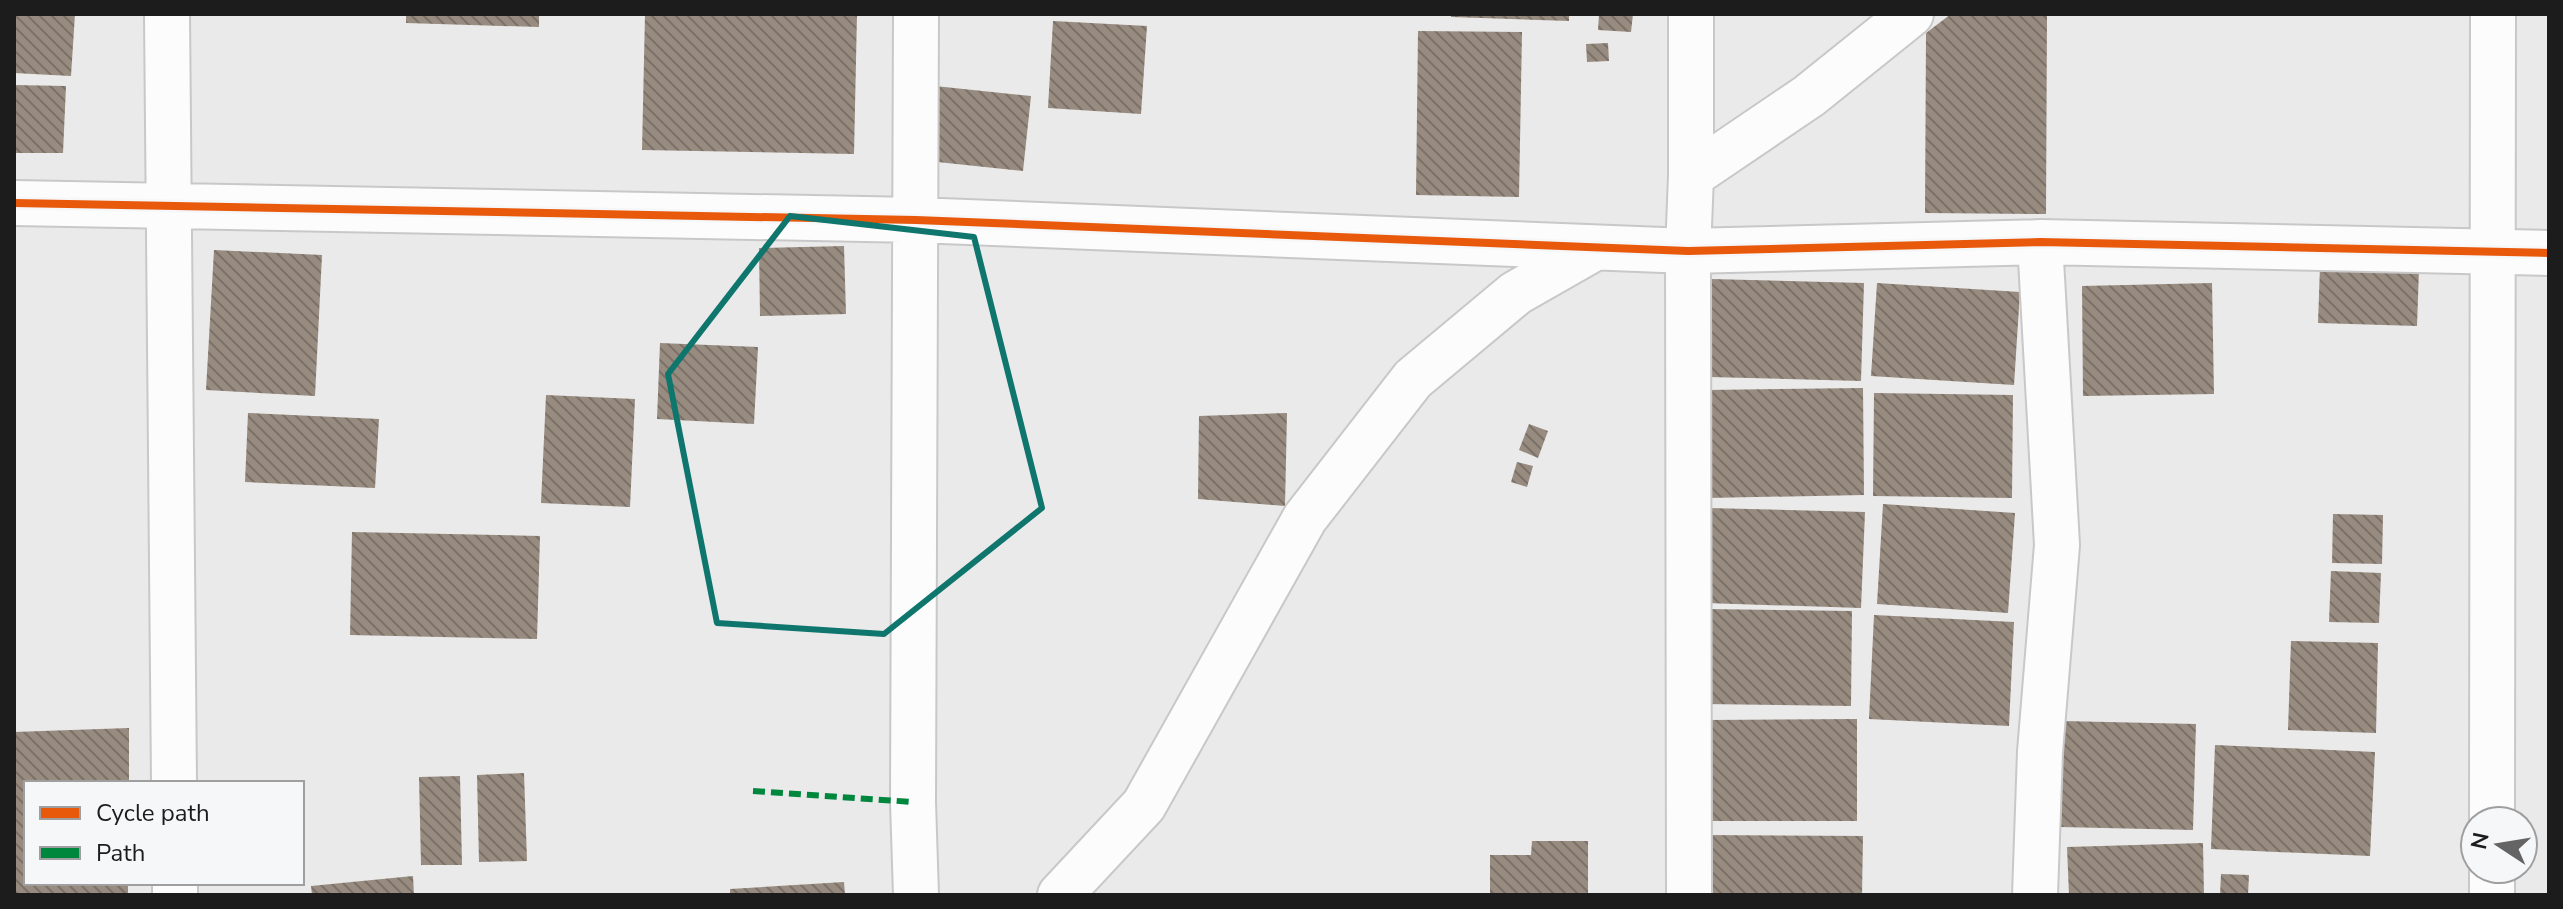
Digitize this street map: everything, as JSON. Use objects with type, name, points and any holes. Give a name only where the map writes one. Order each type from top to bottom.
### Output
[{"type":"street","points":[[167,14],[174,781]]},
{"type":"street","points":[[916,14],[913,786],[916,895]]},
{"type":"street","points":[[1689,895],[1688,251],[1691,14]]},
{"type":"street","points":[[1691,176],[1809,96],[1911,14]]},
{"type":"street","points":[[2492,805],[2493,14]]},
{"type":"street","points":[[14,203],[916,220],[1688,251],[2040,242],[2549,253]]},
{"type":"street","points":[[2035,895],[2040,752],[2057,545],[2040,242]]},
{"type":"street","points":[[1060,895],[1144,805],[1305,518],[1413,379],[1516,293],[1595,248]]},
{"type":"highlighted area","points":[[790,216],[974,237],[1042,508],[884,634],[717,623],[668,374]]},
{"type":"building","points":[[14,14],[75,14],[71,76],[14,73]]},
{"type":"building","points":[[406,14],[539,14],[539,27],[406,23]]},
{"type":"building","points":[[645,14],[857,14],[854,154],[642,150]]},
{"type":"building","points":[[1451,14],[1569,14],[1569,21],[1451,17]]},
{"type":"building","points":[[1599,14],[1633,14],[1631,32],[1598,30]]},
{"type":"building","points":[[1951,14],[2047,14],[2046,214],[1925,213],[1926,33]]},
{"type":"building","points":[[1053,21],[1147,26],[1141,114],[1048,108]]},
{"type":"building","points":[[1418,31],[1522,32],[1519,197],[1416,195]]},
{"type":"building","points":[[1608,43],[1609,61],[1587,62],[1586,44]]},
{"type":"building","points":[[14,85],[66,86],[63,153],[14,153]]},
{"type":"building","points":[[935,86],[1031,96],[1023,171],[928,161]]},
{"type":"building","points":[[844,246],[846,314],[760,316],[759,248]]},
{"type":"building","points":[[214,250],[322,255],[315,396],[206,390]]},
{"type":"building","points":[[2320,266],[2419,269],[2417,326],[2318,323]]},
{"type":"building","points":[[1711,279],[1864,283],[1861,381],[1709,377]]},
{"type":"building","points":[[1877,283],[2020,292],[2014,385],[1871,376]]},
{"type":"building","points":[[2212,283],[2214,394],[2083,396],[2082,286]]},
{"type":"building","points":[[660,343],[758,347],[754,424],[657,419]]},
{"type":"building","points":[[1863,388],[1864,495],[1708,498],[1707,390]]},
{"type":"building","points":[[1874,393],[2013,395],[2012,498],[1873,496]]},
{"type":"building","points":[[546,395],[635,399],[630,507],[541,503]]},
{"type":"building","points":[[248,413],[379,419],[375,488],[245,482]]},
{"type":"building","points":[[1287,413],[1285,506],[1198,499],[1199,416]]},
{"type":"building","points":[[1529,424],[1548,431],[1538,458],[1519,450]]},
{"type":"building","points":[[1517,462],[1533,466],[1527,487],[1511,482]]},
{"type":"building","points":[[1883,504],[2015,513],[2008,613],[1877,604]]},
{"type":"building","points":[[1708,508],[1865,512],[1861,608],[1705,603]]},
{"type":"building","points":[[2333,514],[2383,515],[2382,564],[2332,563]]},
{"type":"building","points":[[352,532],[540,536],[537,639],[350,635]]},
{"type":"building","points":[[2331,571],[2381,573],[2379,623],[2329,622]]},
{"type":"building","points":[[1704,609],[1852,611],[1851,706],[1703,704]]},
{"type":"building","points":[[1874,615],[2014,622],[2009,726],[1869,719]]},
{"type":"building","points":[[2291,641],[2378,643],[2376,733],[2288,730]]},
{"type":"building","points":[[1857,719],[1857,821],[1708,821],[1708,720]]},
{"type":"building","points":[[2063,721],[2196,724],[2193,830],[2060,827]]},
{"type":"building","points":[[129,728],[129,781],[24,781],[24,885],[128,885],[128,895],[14,895],[14,732]]},
{"type":"building","points":[[2215,745],[2375,752],[2370,856],[2211,849]]},
{"type":"building","points":[[524,773],[527,861],[479,862],[477,775]]},
{"type":"building","points":[[460,776],[462,865],[421,865],[419,777]]},
{"type":"building","points":[[1704,835],[1863,836],[1862,895],[1704,895]]},
{"type":"building","points":[[1532,841],[1588,841],[1588,895],[1490,895],[1490,855],[1531,855]]},
{"type":"building","points":[[2203,843],[2204,895],[2069,895],[2067,847]]},
{"type":"building","points":[[2221,874],[2249,875],[2248,895],[2220,895]]},
{"type":"building","points":[[413,876],[414,895],[312,895],[311,886]]},
{"type":"building","points":[[844,882],[845,895],[730,895],[730,889]]},
{"type":"marked path","points":[[753,791],[913,802]]},
{"type":"cycle path","points":[[14,203],[916,220],[1688,251],[2040,242],[2549,253]]}]
